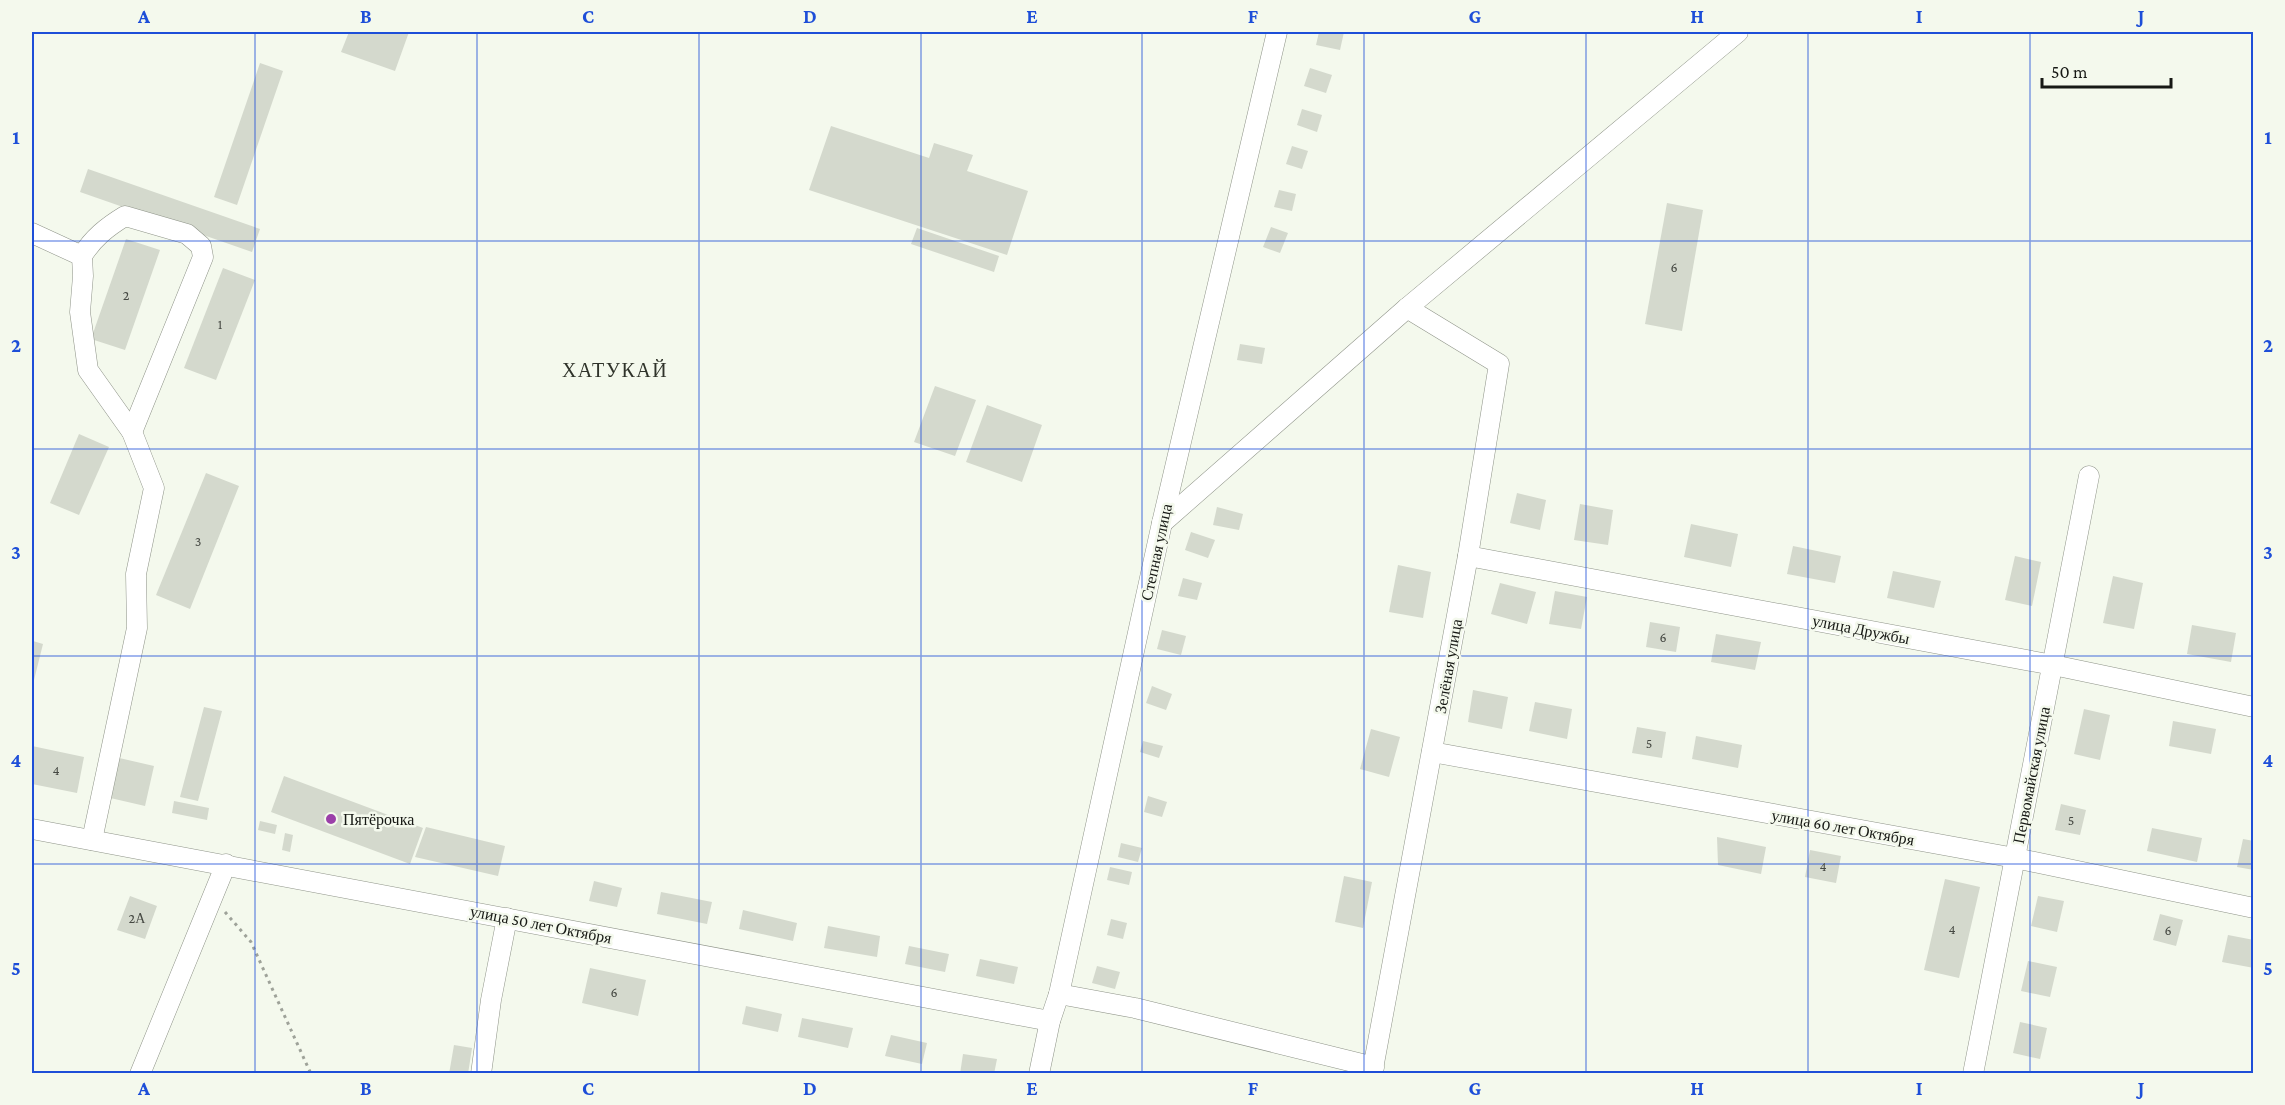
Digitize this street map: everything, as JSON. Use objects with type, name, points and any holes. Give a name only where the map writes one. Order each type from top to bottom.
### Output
[{"type":"street","name":"Степная улица","points":[[1039,1074],[1050,1021],[1059,994],[1162,523],[1277,32]]},
{"type":"street","points":[[1162,523],[1407,308],[1738,32]]},
{"type":"street","points":[[92,840],[137,628],[136,574],[154,488],[132,432],[88,370],[80,312],[82,256],[90,244],[108,226],[125,216],[187,234],[201,246],[203,257],[132,432]]},
{"type":"street","points":[[32,233],[82,256]]},
{"type":"street","name":"Зелёная улица","points":[[1373,1070],[1468,556],[1499,364],[1407,308]]},
{"type":"street","name":"Первомайская улица","points":[[1973,1074],[2090,476]]},
{"type":"street","name":"улица Дружбы","points":[[1468,556],[2053,665],[2253,707]]},
{"type":"street","name":"улица 60 лет Октября","points":[[1432,752],[2015,858],[2253,908]]},
{"type":"street","name":"улица 50 лет Октября","points":[[32,829],[1050,1021]]},
{"type":"street","points":[[140,1074],[226,864]]},
{"type":"street","points":[[481,1074],[491,1000],[507,918]]},
{"type":"street","points":[[1059,994],[1135,1008],[1373,1070]]},
{"type":"path","points":[[212,897],[251,942],[311,1074]]},
{"type":"building","points":[[349,32],[409,32],[395,71],[341,52]]},
{"type":"building","points":[[1319,32],[1344,32],[1340,50],[1316,45]]},
{"type":"building","points":[[260,63],[283,71],[237,205],[214,197]]},
{"type":"building","points":[[1310,68],[1332,75],[1326,93],[1304,86]]},
{"type":"building","points":[[1302,109],[1322,115],[1317,132],[1297,125]]},
{"type":"building","points":[[831,126],[929,158],[934,143],[973,155],[967,171],[1028,191],[1007,255],[809,190]]},
{"type":"building","points":[[1292,146],[1308,151],[1302,169],[1286,164]]},
{"type":"building","points":[[88,169],[260,229],[252,252],[80,192]]},
{"type":"building","points":[[1279,190],[1296,194],[1292,211],[1274,207]]},
{"type":"building","points":[[1667,203],[1703,210],[1682,331],[1645,324]]},
{"type":"building","points":[[1271,227],[1288,233],[1280,253],[1263,247]]},
{"type":"building","points":[[917,228],[999,256],[994,272],[911,244]]},
{"type":"building","points":[[126,239],[160,250],[125,350],[91,339]]},
{"type":"building","points":[[223,268],[255,280],[216,380],[184,368]]},
{"type":"building","points":[[1240,344],[1265,348],[1262,364],[1237,360]]},
{"type":"building","points":[[935,386],[976,400],[955,456],[914,442]]},
{"type":"building","points":[[987,405],[1042,425],[1022,482],[966,462]]},
{"type":"building","points":[[79,434],[109,447],[79,515],[50,503]]},
{"type":"building","points":[[206,473],[239,486],[190,609],[156,595]]},
{"type":"building","points":[[1517,493],[1546,500],[1540,530],[1510,523]]},
{"type":"building","points":[[1580,504],[1613,510],[1608,545],[1574,540]]},
{"type":"building","points":[[1217,507],[1243,514],[1239,530],[1213,525]]},
{"type":"building","points":[[1691,524],[1738,534],[1731,567],[1684,557]]},
{"type":"building","points":[[1191,532],[1215,540],[1208,558],[1185,550]]},
{"type":"building","points":[[1793,546],[1841,556],[1835,583],[1787,574]]},
{"type":"building","points":[[2015,556],[2041,562],[2032,606],[2005,600]]},
{"type":"building","points":[[1398,565],[1431,572],[1423,618],[1389,612]]},
{"type":"building","points":[[1893,571],[1941,581],[1934,608],[1887,598]]},
{"type":"building","points":[[2113,576],[2143,583],[2134,629],[2103,623]]},
{"type":"building","points":[[1183,578],[1202,583],[1197,600],[1178,596]]},
{"type":"building","points":[[1500,583],[1536,592],[1527,624],[1491,614]]},
{"type":"building","points":[[1555,591],[1587,597],[1581,629],[1549,624]]},
{"type":"building","points":[[1650,622],[1680,627],[1676,652],[1646,647]]},
{"type":"building","points":[[2192,625],[2236,633],[2231,662],[2187,654]]},
{"type":"building","points":[[1162,630],[1186,636],[1181,655],[1157,649]]},
{"type":"building","points":[[1716,634],[1761,642],[1755,670],[1711,662]]},
{"type":"building","points":[[33,641],[43,644],[32,688],[32,649]]},
{"type":"building","points":[[1152,686],[1172,694],[1166,710],[1146,703]]},
{"type":"building","points":[[1473,690],[1508,697],[1502,729],[1468,722]]},
{"type":"building","points":[[1535,702],[1572,709],[1567,739],[1529,731]]},
{"type":"building","points":[[204,707],[222,711],[198,801],[180,797]]},
{"type":"building","points":[[2084,709],[2110,715],[2100,760],[2074,754]]},
{"type":"building","points":[[2173,721],[2216,729],[2211,754],[2169,746]]},
{"type":"building","points":[[1637,727],[1666,732],[1662,758],[1632,753]]},
{"type":"building","points":[[1371,729],[1400,737],[1389,777],[1360,769]]},
{"type":"building","points":[[1696,736],[1742,745],[1738,768],[1692,759]]},
{"type":"building","points":[[1143,741],[1163,746],[1159,758],[1140,752]]},
{"type":"building","points":[[32,746],[84,757],[77,793],[32,784]]},
{"type":"building","points":[[115,757],[154,766],[145,806],[106,797]]},
{"type":"building","points":[[284,776],[423,828],[410,864],[271,812]]},
{"type":"building","points":[[1148,796],[1167,802],[1162,817],[1144,812]]},
{"type":"building","points":[[174,801],[209,808],[207,820],[172,813]]},
{"type":"building","points":[[2061,804],[2086,810],[2080,835],[2055,830]]},
{"type":"building","points":[[260,821],[277,825],[275,834],[258,830]]},
{"type":"building","points":[[426,827],[505,846],[498,876],[415,857]]},
{"type":"building","points":[[2152,828],[2202,838],[2197,862],[2147,851]]},
{"type":"building","points":[[285,833],[293,835],[290,852],[282,850]]},
{"type":"building","points":[[1717,837],[1766,847],[1761,874],[1718,865]]},
{"type":"building","points":[[2243,839],[2254,841],[2254,870],[2237,867]]},
{"type":"building","points":[[1121,843],[1142,848],[1138,862],[1118,857]]},
{"type":"building","points":[[1810,850],[1841,856],[1836,883],[1805,877]]},
{"type":"building","points":[[1110,867],[1132,872],[1129,885],[1107,880]]},
{"type":"building","points":[[1344,876],[1372,882],[1363,928],[1335,922]]},
{"type":"building","points":[[1945,879],[1980,887],[1959,978],[1924,970]]},
{"type":"building","points":[[594,881],[622,888],[617,907],[589,901]]},
{"type":"building","points":[[661,892],[712,902],[707,924],[657,914]]},
{"type":"building","points":[[130,896],[157,906],[145,939],[117,930]]},
{"type":"building","points":[[2038,896],[2064,901],[2057,932],[2031,926]]},
{"type":"building","points":[[743,910],[797,923],[793,941],[739,929]]},
{"type":"building","points":[[2160,914],[2183,920],[2176,946],[2153,940]]},
{"type":"building","points":[[1111,919],[1127,923],[1123,939],[1107,935]]},
{"type":"building","points":[[828,926],[880,936],[877,957],[824,948]]},
{"type":"building","points":[[2228,935],[2254,940],[2254,968],[2222,962]]},
{"type":"building","points":[[909,946],[949,954],[945,972],[905,964]]},
{"type":"building","points":[[980,959],[1018,967],[1014,984],[976,976]]},
{"type":"building","points":[[2028,961],[2057,967],[2050,997],[2021,991]]},
{"type":"building","points":[[1097,966],[1120,972],[1115,989],[1092,983]]},
{"type":"building","points":[[590,968],[646,980],[638,1016],[582,1003]]},
{"type":"building","points":[[746,1006],[782,1014],[778,1032],[742,1024]]},
{"type":"building","points":[[802,1018],[853,1028],[848,1048],[798,1037]]},
{"type":"building","points":[[2020,1022],[2047,1028],[2040,1059],[2013,1053]]},
{"type":"building","points":[[891,1035],[927,1043],[922,1064],[885,1056]]},
{"type":"building","points":[[454,1045],[472,1048],[468,1074],[449,1074]]},
{"type":"building","points":[[963,1054],[997,1059],[994,1074],[960,1074]]},
{"type":"place","name":"Пятёрочка","points":[[331,819]]},
{"type":"district","name":"ХАТУКАЙ","points":[[615,370]]}]
